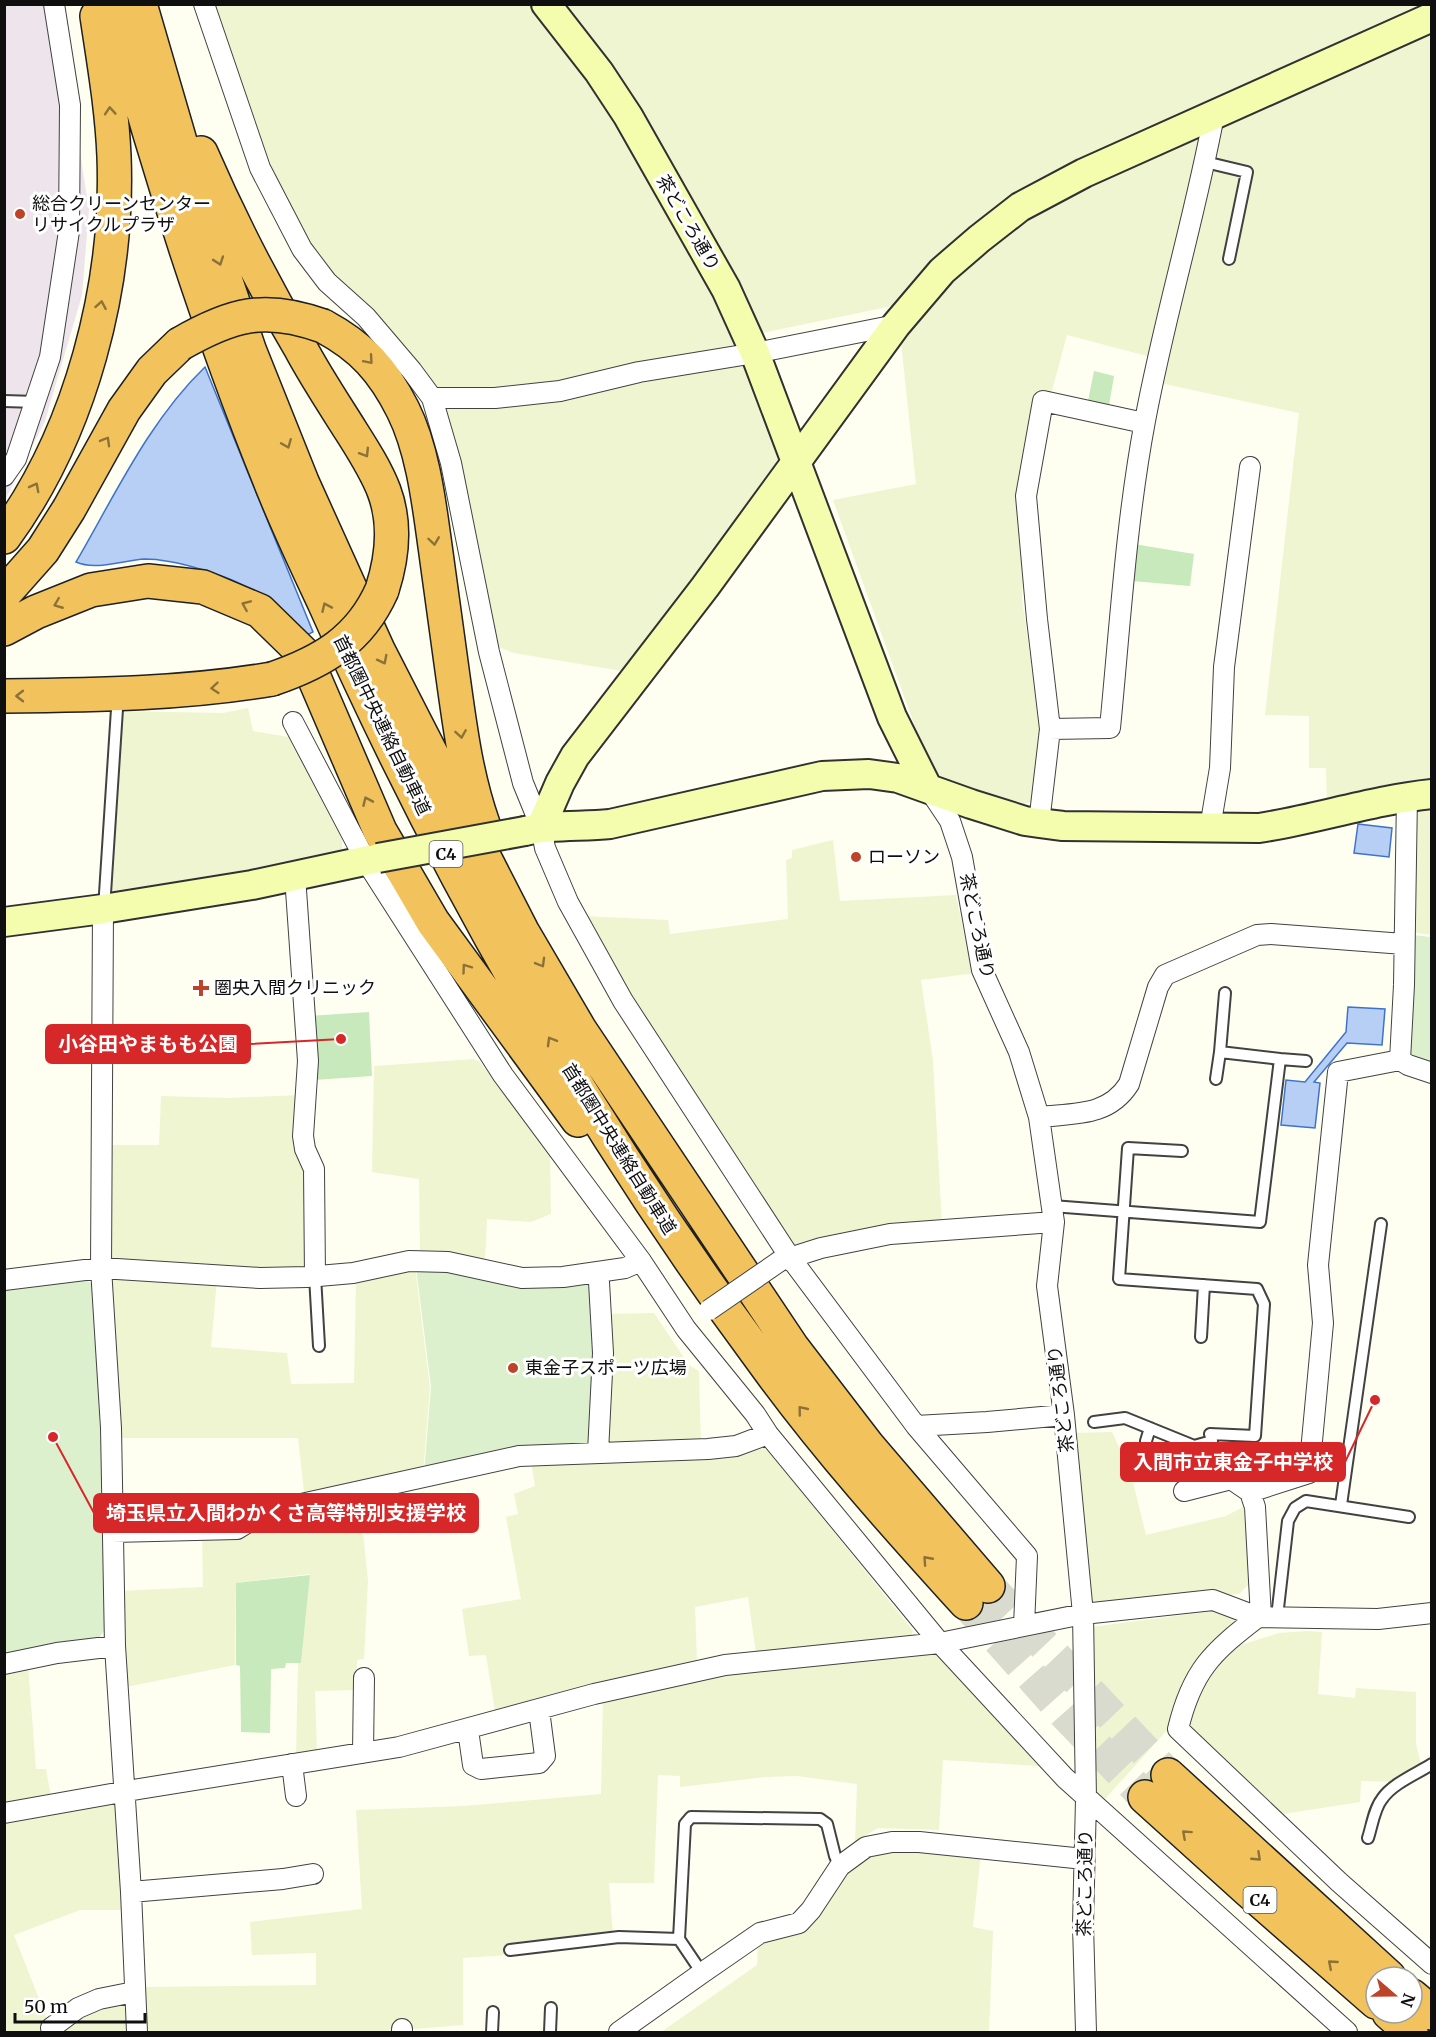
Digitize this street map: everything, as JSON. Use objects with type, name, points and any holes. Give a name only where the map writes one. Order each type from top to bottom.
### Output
[{"type":"highway","points":[[4,537],[33,491],[73,406],[89,358],[100,312],[113,224],[114,157],[109,91],[95,4]]},
{"type":"highway","name":"首都圏中央連絡自動車道","points":[[112,4],[165,186],[225,360],[275,493],[363,688],[425,816],[490,936],[616,1148],[673,1236],[767,1367],[910,1542],[977,1594],[792,1347],[592,1048],[522,931],[378,650],[302,482],[250,352],[190,179],[140,4]]},
{"type":"highway","points":[[4,696],[93,695],[190,690],[272,679],[302,669],[334,651],[358,628],[374,608],[387,573],[391,550],[391,526],[385,493],[370,461],[301,350],[243,243],[202,154],[158,39],[148,4]]},
{"type":"highway","points":[[4,594],[43,550],[69,509],[124,410],[152,371],[180,344],[207,328],[244,316],[275,314],[300,318],[323,326],[346,339],[367,356],[384,378],[404,411],[420,460],[430,504],[461,737],[473,796],[522,931]]},
{"type":"highway","points":[[4,628],[36,612],[91,590],[148,581],[203,587],[260,611],[304,654],[380,831],[433,922],[540,1071],[767,1367]]},
{"type":"highway","name":"C4","points":[[1364,1990],[1156,1786],[1374,1965]]},
{"type":"street","points":[[4,476],[16,459],[50,357],[69,231],[70,105],[54,4]]},
{"type":"street","points":[[204,4],[260,168],[302,249],[327,282],[366,317],[432,398],[451,464],[489,652],[533,829],[545,848],[568,902],[623,1001],[784,1258],[916,1426],[1027,1556],[1024,1626]]},
{"type":"street","name":"茶どころ通り","points":[[546,4],[599,72],[628,116],[726,289],[754,352],[892,717],[927,787],[950,821],[962,857],[982,970],[1019,1052],[1039,1117],[1053,1214],[1047,1286],[1064,1415],[1083,1614],[1086,2032]]},
{"type":"street","points":[[533,829],[575,756],[665,640],[896,325],[942,272],[1020,207],[1084,173],[1431,17]]},
{"type":"street","points":[[1050,729],[1110,728],[1132,513],[1144,423],[1214,115]]},
{"type":"street","points":[[432,398],[495,398],[560,391],[621,375],[896,325]]},
{"type":"street","points":[[1039,823],[1050,729],[1026,496],[1043,401],[1144,423]]},
{"type":"street","points":[[1210,828],[1220,768],[1224,667],[1250,466]]},
{"type":"street","points":[[293,722],[372,860],[502,1076],[641,1262],[686,1329],[755,1414],[768,1434],[940,1643],[1086,1799],[1347,2032]]},
{"type":"street","points":[[4,922],[104,909],[252,885],[533,829],[578,828],[610,824],[822,776],[869,774],[898,778],[1025,821],[1063,826],[1259,828],[1419,795],[1404,944],[1400,1060]]},
{"type":"street","points":[[295,876],[308,1061],[303,1136],[305,1149],[314,1169],[315,1276]]},
{"type":"street","points":[[104,909],[101,1268],[111,1428],[115,1646],[131,1892],[137,2032]]},
{"type":"street","points":[[1039,1117],[1089,1111],[1109,1105],[1120,1097],[1129,1084],[1158,987],[1165,975],[1257,935],[1404,944]]},
{"type":"street","points":[[1251,1492],[1309,1473],[1323,1323],[1318,1265],[1338,1072],[1400,1060],[1407,1065],[1431,1073]]},
{"type":"street","points":[[686,1329],[709,1310],[784,1258],[890,1234],[1053,1214]]},
{"type":"street","points":[[4,1280],[101,1268],[260,1278],[315,1276],[353,1273],[409,1262],[448,1262],[522,1278],[563,1277],[625,1268],[641,1262]]},
{"type":"street","points":[[597,1272],[603,1353],[598,1452]]},
{"type":"street","points":[[916,1426],[1064,1415]]},
{"type":"street","points":[[113,1532],[237,1529],[265,1512],[519,1456],[708,1449],[736,1446],[768,1434]]},
{"type":"street","points":[[1184,1491],[1231,1479],[1251,1492],[1255,1507],[1265,1617]]},
{"type":"street","points":[[4,1813],[399,1747],[594,1694],[725,1665],[940,1643],[1083,1614],[1213,1600],[1265,1617],[1378,1619],[1431,1613]]},
{"type":"street","points":[[1265,1617],[1226,1641],[1204,1664],[1184,1704],[1178,1729],[1338,1882],[1431,1964]]},
{"type":"street","points":[[4,1664],[57,1653],[115,1646]]},
{"type":"street","points":[[363,1753],[364,1678]]},
{"type":"street","points":[[468,1730],[473,1765],[481,1769],[539,1763],[545,1756],[539,1710]]},
{"type":"street","points":[[292,1764],[296,1796]]},
{"type":"street","points":[[619,2032],[760,1933],[799,1923],[811,1910],[840,1866],[866,1847],[892,1842],[919,1842],[1084,1859]]},
{"type":"street","points":[[131,1892],[313,1874]]},
{"type":"street","points":[[51,2028],[78,2008],[99,1999],[134,1992]]},
{"type":"lane","points":[[1205,162],[1247,172],[1229,259]]},
{"type":"lane","points":[[4,401],[36,402]]},
{"type":"lane","points":[[104,909],[117,709]]},
{"type":"lane","points":[[1216,1078],[1225,993]]},
{"type":"lane","points":[[1220,1052],[1306,1061]]},
{"type":"lane","points":[[1053,1214],[1124,1212],[1260,1222],[1280,1059]]},
{"type":"lane","points":[[1094,1422],[1125,1418],[1194,1446],[1212,1441],[1210,1434],[1255,1440],[1264,1304],[1257,1289],[1119,1279],[1128,1148],[1182,1150]]},
{"type":"lane","points":[[1341,1505],[1381,1224]]},
{"type":"lane","points":[[315,1276],[319,1346]]},
{"type":"lane","points":[[1201,1337],[1204,1285]]},
{"type":"lane","points":[[1146,1441],[1150,1428]]},
{"type":"lane","points":[[1265,1617],[1288,1521],[1296,1508],[1306,1500],[1409,1516]]},
{"type":"lane","points":[[1368,1838],[1380,1801],[1385,1794],[1397,1784],[1431,1764]]},
{"type":"lane","points":[[702,1973],[679,1939],[685,1824],[691,1817],[820,1819],[827,1824],[835,1856],[840,1866]]},
{"type":"lane","points":[[510,1950],[619,1937],[679,1939]]},
{"type":"lane","points":[[550,2032],[551,2008]]},
{"type":"lane","points":[[492,2032],[493,2012]]},
{"type":"shaded area","points":[[5,5],[57,5],[89,210],[82,295],[45,421],[5,500]]},
{"type":"green space","points":[[212,5],[1431,5],[1431,785],[1327,804],[1326,768],[1309,768],[1309,716],[1265,715],[1299,413],[1160,383],[1166,361],[1067,335],[1029,476],[1022,599],[1041,733],[1034,801],[1021,805],[934,779],[833,500],[916,484],[897,305],[752,335],[796,449],[628,672],[514,653],[496,646],[441,411],[318,260],[298,231],[236,78]]},
{"type":"green space","points":[[1094,371],[1114,376],[1108,411],[1087,406]]},
{"type":"green space","points":[[1134,544],[1194,554],[1190,586],[1132,581]]},
{"type":"green space","points":[[248,708],[253,731],[289,737],[342,820],[342,852],[252,877],[111,897],[115,806],[123,711],[223,713]]},
{"type":"green space","points":[[1415,805],[1431,805],[1431,935],[1412,932]]},
{"type":"green space","points":[[833,840],[840,901],[956,895],[969,959],[976,973],[921,980],[933,1061],[942,1226],[800,1249],[785,1242],[583,916],[668,920],[670,934],[788,919],[786,860],[792,858],[792,850]]},
{"type":"green space","points":[[1412,935],[1431,937],[1431,1068],[1408,1055],[1414,985]]},
{"type":"green space","points":[[369,1012],[372,1076],[314,1080],[308,1016]]},
{"type":"green space","points":[[474,1059],[480,1062],[550,1155],[551,1214],[531,1222],[487,1219],[485,1260],[420,1254],[419,1179],[372,1172],[374,1066]]},
{"type":"green space","points":[[301,1095],[311,1173],[310,1265],[304,1273],[114,1264],[109,1258],[110,1145],[159,1145],[161,1096],[228,1098]]},
{"type":"green space","points":[[415,1266],[430,1388],[423,1474],[305,1500],[298,1438],[119,1438],[109,1281],[115,1272],[217,1280],[211,1347],[287,1353],[291,1384],[354,1383],[356,1277]]},
{"type":"green space","name":"東金子スポーツ広場","points":[[416,1267],[594,1281],[594,1442],[587,1450],[424,1474],[431,1387]]},
{"type":"green space","points":[[84,1279],[92,1284],[103,1484],[104,1631],[96,1642],[4,1655],[4,1288]]},
{"type":"green space","points":[[654,1313],[689,1365],[699,1371],[701,1446],[604,1449],[607,1314]]},
{"type":"green space","points":[[1112,1432],[1131,1474],[1146,1535],[1226,1516],[1245,1506],[1252,1581],[1239,1594],[1086,1608],[1071,1433]]},
{"type":"green space","points":[[753,1445],[767,1449],[911,1628],[913,1631],[909,1642],[756,1654],[748,1597],[695,1607],[697,1660],[495,1711],[486,1655],[469,1656],[462,1609],[521,1599],[506,1517],[518,1514],[514,1494],[535,1486],[531,1462]]},
{"type":"green space","points":[[359,1495],[368,1581],[364,1659],[357,1660],[356,1690],[315,1691],[317,1752],[296,1756],[298,1663],[301,1663],[310,1574],[236,1583],[235,1665],[126,1687],[121,1591],[203,1587],[202,1532]]},
{"type":"green space","points":[[310,1575],[301,1663],[286,1663],[285,1668],[271,1669],[270,1733],[241,1732],[240,1666],[236,1665],[236,1583]]},
{"type":"green space","points":[[1213,1611],[1241,1621],[1170,1727],[1104,1800],[1095,1792],[1091,1627]]},
{"type":"green space","points":[[1322,1632],[1318,1694],[1355,1698],[1356,1688],[1416,1692],[1416,1744],[1422,1768],[1397,1782],[1361,1781],[1360,1802],[1277,1815],[1186,1729],[1197,1690],[1231,1648],[1279,1633]]},
{"type":"green space","points":[[925,1652],[939,1654],[1040,1762],[1039,1766],[943,1760],[939,1830],[878,1828],[855,1842],[857,1784],[797,1776],[766,1777],[680,1787],[680,1776],[658,1775],[654,1883],[609,1883],[613,1934],[509,1955],[463,1958],[463,2025],[378,2032],[144,2032],[142,1987],[316,1985],[316,1953],[252,1955],[250,1922],[362,1909],[356,1810],[464,1806],[601,1794],[603,1699],[735,1669]]},
{"type":"green space","points":[[28,1665],[36,1769],[46,1769],[51,1797],[5,1806],[5,1670]]},
{"type":"green space","points":[[111,1801],[119,1808],[123,1910],[80,1910],[14,1935],[52,2032],[5,2032],[5,1820]]},
{"type":"green space","points":[[892,1848],[981,1853],[973,1927],[993,1931],[989,2032],[661,2032],[757,1965],[758,1945],[811,1927],[856,1863]]},
{"type":"green space","points":[[124,2000],[127,2032],[54,2032],[79,2013]]},
{"type":"water","points":[[205,367],[313,632],[303,637],[258,595],[241,584],[215,574],[185,565],[145,559],[101,565],[76,562],[150,435],[185,388]]},
{"type":"water","points":[[1358,824],[1392,828],[1389,857],[1354,853]]},
{"type":"water","points":[[1348,1007],[1385,1009],[1382,1045],[1347,1043],[1314,1082],[1320,1083],[1315,1128],[1281,1125],[1286,1080],[1305,1082],[1346,1032]]},
{"type":"tunnel","points":[[988,1586],[1168,1775]]},
{"type":"tunnel","points":[[966,1603],[1065,1714],[1145,1797]]},
{"type":"place","name":"総合クリーンセンター リサイクルプラザ","points":[[20,214]]},
{"type":"place","name":"ローソン","points":[[856,857]]},
{"type":"place","name":"圏央入間クリニック","points":[[201,988]]},
{"type":"place","name":"小谷田やまもも公園","points":[[341,1039]]},
{"type":"place","name":"東金子スポーツ広場","points":[[513,1368]]},
{"type":"place","name":"入間市立東金子中学校","points":[[1375,1400]]},
{"type":"place","name":"埼玉県立入間わかくさ高等特別支援学校","points":[[53,1437]]}]
